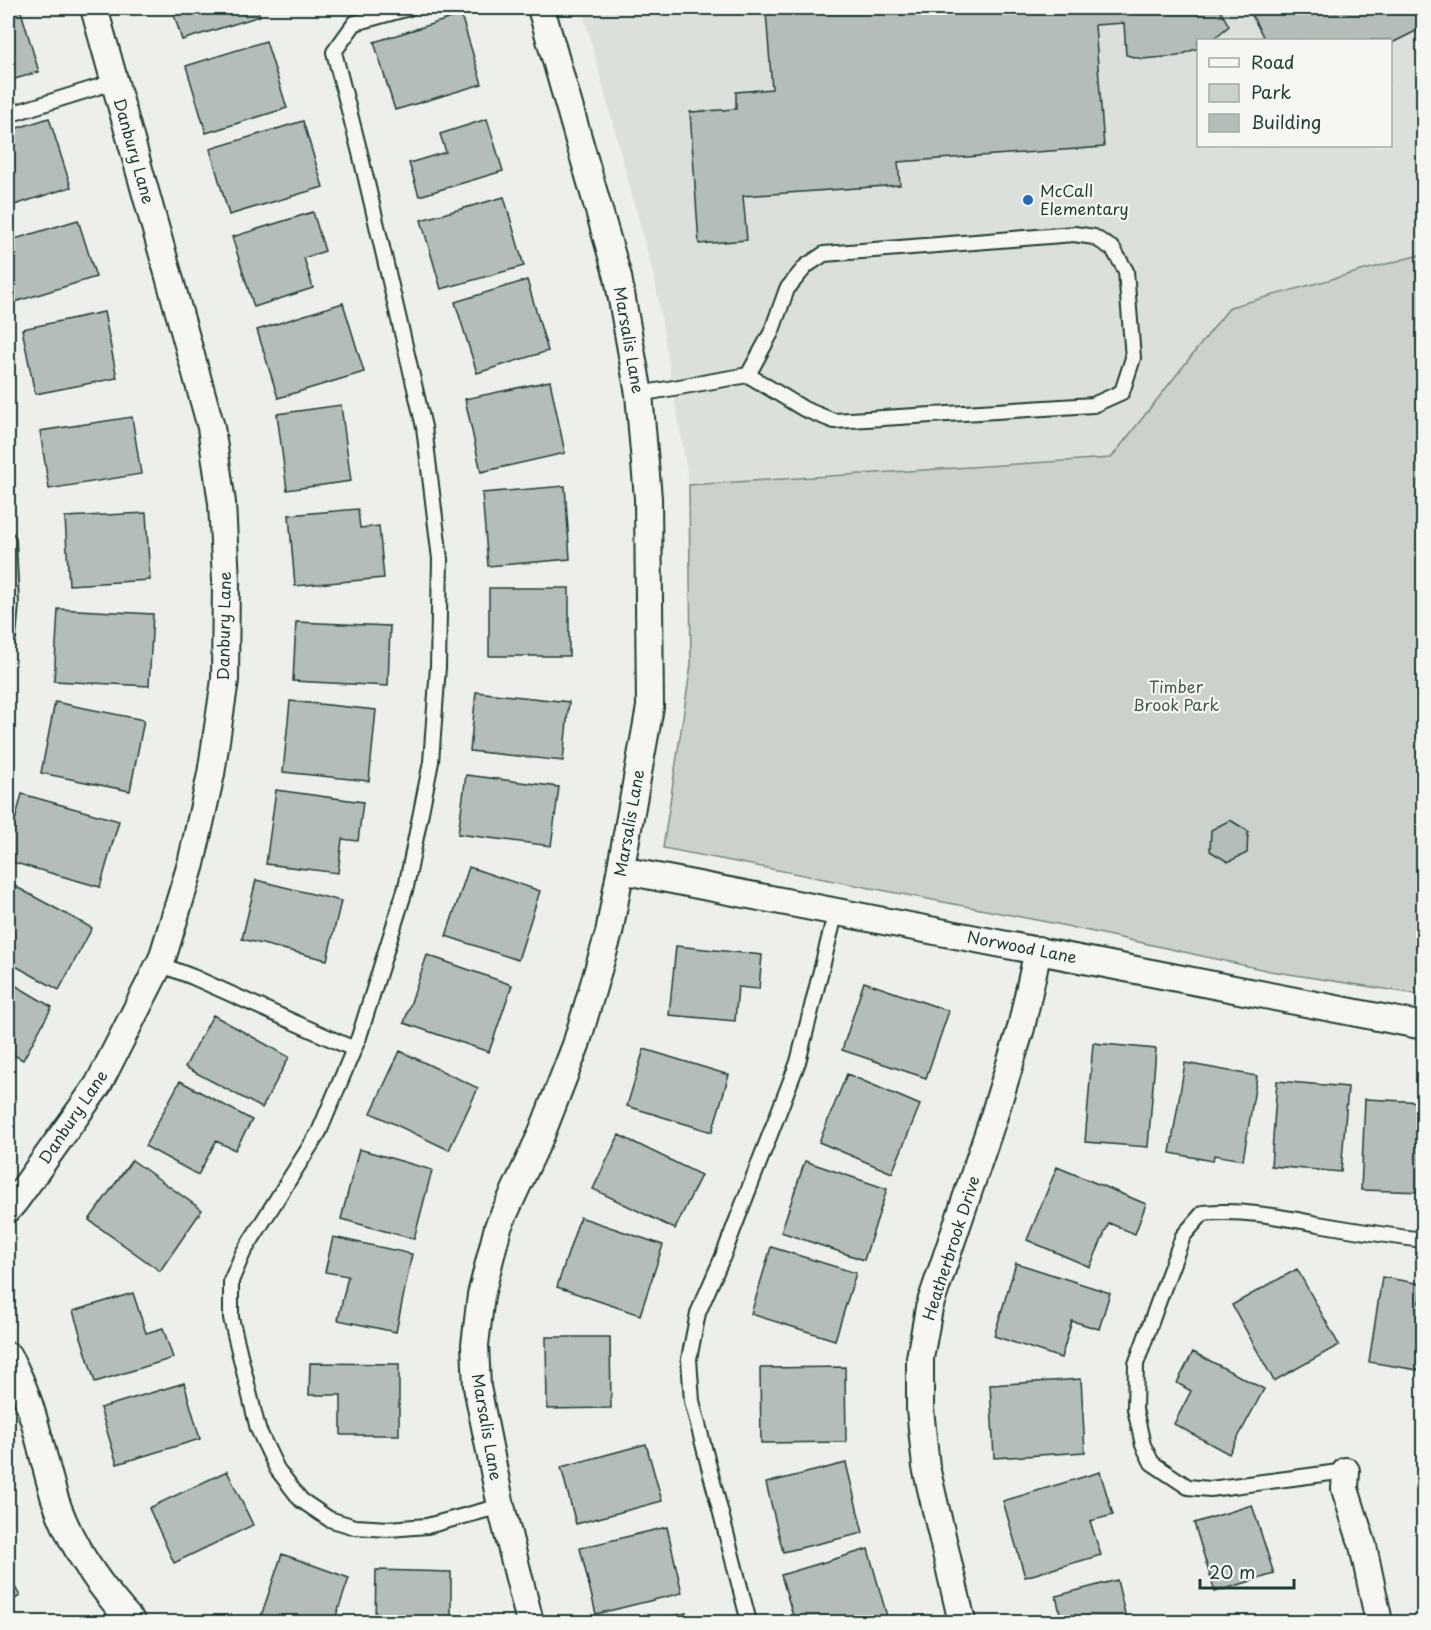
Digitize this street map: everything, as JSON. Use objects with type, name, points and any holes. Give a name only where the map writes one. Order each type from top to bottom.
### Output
[{"type":"street","name":"Danbury Lane","points":[[8,1209],[98,1085],[159,964],[191,864],[211,774],[225,680],[226,570],[222,503],[211,427],[94,8]]},
{"type":"street","name":"Marsalis Lane","points":[[530,1623],[501,1506],[477,1387],[475,1345],[481,1295],[498,1227],[541,1135],[576,1045],[609,933],[650,707],[648,498],[639,394],[618,277],[541,8]]},
{"type":"street","name":"Norwood Lane","points":[[621,870],[1424,1026]]},
{"type":"street","name":"Heatherbrook Drive","points":[[962,1623],[926,1467],[920,1409],[920,1358],[929,1308],[993,1119],[1021,1028],[1038,950]]},
{"type":"street","points":[[8,1356],[32,1409],[56,1500],[79,1552],[132,1623]]},
{"type":"street","points":[[1346,1471],[1345,1489],[1363,1546],[1379,1623]]},
{"type":"lane","points":[[409,8],[355,23],[334,52],[424,427],[440,559],[438,667],[431,762],[406,887],[354,1049],[319,1132],[243,1253],[231,1281],[231,1318],[258,1429],[277,1469],[301,1500],[329,1519],[356,1527],[427,1526],[501,1506]]},
{"type":"lane","points":[[8,115],[114,82]]},
{"type":"lane","points":[[639,394],[748,375],[804,409],[834,421],[1093,405],[1122,392],[1133,358],[1126,271],[1113,249],[1094,237],[1074,234],[824,254],[806,266],[787,289],[771,333],[748,375]]},
{"type":"lane","points":[[8,540],[11,604],[8,638]]},
{"type":"lane","points":[[749,1623],[692,1401],[689,1359],[698,1313],[723,1256],[798,1062],[836,911]]},
{"type":"lane","points":[[159,964],[354,1049]]},
{"type":"lane","points":[[1346,1471],[1210,1489],[1188,1487],[1152,1463],[1143,1445],[1135,1409],[1137,1364],[1183,1236],[1203,1213],[1221,1211],[1283,1218],[1386,1236],[1424,1240]]},
{"type":"shaded area","name":"McCall Elementary","points":[[582,8],[1423,8],[1423,254],[1230,307],[1111,458],[689,485],[655,281]]},
{"type":"green space","name":"Timber Brook Park","points":[[1423,254],[1423,995],[1270,971],[1057,924],[663,848],[691,665],[689,485],[1111,458],[1230,307]]},
{"type":"building","points":[[20,8],[39,72],[8,81],[8,12]]},
{"type":"building","points":[[172,8],[257,8],[260,16],[182,40]]},
{"type":"building","points":[[820,8],[1219,8],[1229,26],[1213,39],[1197,39],[1197,48],[1178,56],[1142,59],[1126,55],[1124,23],[1095,25],[1104,147],[898,162],[900,185],[743,196],[747,240],[699,244],[690,112],[736,109],[736,92],[772,89],[766,12]]},
{"type":"building","points":[[1248,8],[1424,8],[1424,27],[1392,43],[1392,39],[1264,39]]},
{"type":"building","points":[[461,15],[482,84],[395,110],[374,42]]},
{"type":"building","points":[[266,41],[287,108],[206,133],[186,66]]},
{"type":"building","points":[[49,118],[71,187],[11,206],[8,195],[8,131]]},
{"type":"building","points":[[487,119],[503,171],[419,196],[409,163],[446,152],[440,134]]},
{"type":"building","points":[[303,121],[323,187],[229,215],[210,149]]},
{"type":"building","points":[[504,197],[524,266],[441,289],[421,220]]},
{"type":"building","points":[[313,212],[325,251],[304,258],[313,288],[254,307],[232,237]]},
{"type":"building","points":[[78,220],[96,277],[8,304],[8,241]]},
{"type":"building","points":[[527,280],[548,351],[477,373],[455,302]]},
{"type":"building","points":[[343,303],[364,372],[278,398],[257,330]]},
{"type":"building","points":[[104,312],[117,378],[35,394],[22,329]]},
{"type":"building","points":[[550,381],[565,453],[481,472],[465,399]]},
{"type":"building","points":[[341,405],[351,481],[287,490],[277,414]]},
{"type":"building","points":[[132,417],[141,474],[49,489],[40,431]]},
{"type":"building","points":[[565,486],[570,559],[488,566],[482,493]]},
{"type":"building","points":[[358,509],[360,528],[379,526],[384,578],[295,586],[289,515]]},
{"type":"building","points":[[146,513],[150,580],[69,585],[65,517]]},
{"type":"building","points":[[489,588],[569,588],[569,656],[489,656]]},
{"type":"building","points":[[58,609],[153,614],[149,686],[54,681]]},
{"type":"building","points":[[296,622],[390,626],[388,686],[293,681]]},
{"type":"building","points":[[476,692],[569,702],[563,761],[470,751]]},
{"type":"building","points":[[290,701],[376,710],[369,781],[283,772]]},
{"type":"building","points":[[55,702],[144,720],[130,791],[41,773]]},
{"type":"building","points":[[466,775],[559,787],[551,846],[458,834]]},
{"type":"building","points":[[276,790],[363,802],[358,841],[342,839],[338,873],[266,864]]},
{"type":"building","points":[[22,794],[119,821],[100,887],[8,861],[8,847]]},
{"type":"building","points":[[1230,820],[1248,831],[1247,853],[1228,862],[1210,851],[1211,830]]},
{"type":"building","points":[[469,867],[540,891],[518,960],[446,936]]},
{"type":"building","points":[[256,880],[341,901],[327,960],[242,939]]},
{"type":"building","points":[[9,883],[92,928],[59,990],[8,962]]},
{"type":"building","points":[[676,946],[762,955],[759,989],[738,987],[735,1021],[669,1015]]},
{"type":"building","points":[[427,955],[512,985],[489,1052],[404,1023]]},
{"type":"building","points":[[8,981],[52,1007],[23,1060],[8,1052]]},
{"type":"building","points":[[864,982],[949,1011],[926,1078],[842,1050]]},
{"type":"building","points":[[213,1015],[289,1057],[262,1108],[185,1067]]},
{"type":"building","points":[[1093,1043],[1156,1049],[1148,1147],[1085,1142]]},
{"type":"building","points":[[644,1049],[729,1075],[712,1132],[627,1106]]},
{"type":"building","points":[[400,1051],[478,1088],[449,1150],[371,1113]]},
{"type":"building","points":[[1185,1063],[1257,1076],[1243,1160],[1214,1155],[1213,1161],[1170,1153]]},
{"type":"building","points":[[847,1074],[920,1105],[892,1173],[819,1142]]},
{"type":"building","points":[[180,1081],[252,1120],[235,1150],[216,1141],[198,1175],[145,1146]]},
{"type":"building","points":[[1277,1081],[1348,1087],[1341,1172],[1271,1166]]},
{"type":"building","points":[[1365,1099],[1424,1102],[1424,1192],[1361,1190]]},
{"type":"building","points":[[619,1135],[701,1175],[675,1229],[593,1189]]},
{"type":"building","points":[[359,1149],[432,1170],[414,1239],[341,1219]]},
{"type":"building","points":[[132,1160],[202,1210],[160,1271],[89,1220]]},
{"type":"building","points":[[805,1161],[887,1189],[864,1260],[781,1232]]},
{"type":"building","points":[[1057,1167],[1146,1204],[1135,1234],[1109,1223],[1090,1267],[1027,1240]]},
{"type":"building","points":[[580,1217],[663,1245],[640,1315],[557,1287]]},
{"type":"building","points":[[333,1237],[412,1254],[396,1332],[338,1320],[348,1276],[325,1272]]},
{"type":"building","points":[[771,1247],[856,1273],[835,1340],[751,1314]]},
{"type":"building","points":[[1016,1263],[1110,1293],[1099,1329],[1072,1321],[1061,1358],[994,1336]]},
{"type":"building","points":[[1297,1269],[1339,1345],[1274,1381],[1232,1305]]},
{"type":"building","points":[[1382,1277],[1422,1284],[1419,1303],[1424,1304],[1424,1371],[1369,1362]]},
{"type":"building","points":[[133,1293],[146,1333],[163,1328],[173,1358],[95,1382],[73,1311]]},
{"type":"building","points":[[546,1337],[610,1337],[611,1408],[547,1409]]},
{"type":"building","points":[[1193,1352],[1264,1389],[1229,1454],[1174,1424],[1191,1391],[1177,1383]]},
{"type":"building","points":[[310,1363],[399,1364],[399,1435],[341,1435],[341,1395],[309,1395]]},
{"type":"building","points":[[845,1367],[846,1442],[761,1443],[760,1368]]},
{"type":"building","points":[[1081,1379],[1085,1452],[994,1458],[990,1385]]},
{"type":"building","points":[[184,1383],[200,1439],[117,1464],[100,1408]]},
{"type":"building","points":[[646,1444],[662,1501],[576,1524],[561,1467]]},
{"type":"building","points":[[846,1463],[863,1533],[783,1552],[766,1483]]},
{"type":"building","points":[[227,1471],[253,1525],[174,1563],[149,1508]]},
{"type":"building","points":[[1100,1472],[1113,1515],[1090,1521],[1101,1555],[1025,1577],[1003,1501]]},
{"type":"building","points":[[1252,1505],[1274,1574],[1215,1592],[1194,1523]]},
{"type":"building","points":[[667,1527],[682,1593],[596,1614],[580,1548]]},
{"type":"building","points":[[868,1549],[888,1620],[882,1622],[795,1622],[781,1575]]},
{"type":"building","points":[[282,1554],[349,1578],[334,1622],[259,1622]]},
{"type":"building","points":[[376,1570],[451,1572],[451,1622],[375,1622]]},
{"type":"building","points":[[8,1575],[20,1596],[8,1603]]},
{"type":"building","points":[[1117,1580],[1127,1622],[1062,1622],[1056,1596]]},
{"type":"building","points":[[686,1613],[688,1622],[651,1622]]},
{"type":"place","name":"McCall Elementary","points":[[1028,200]]}]
